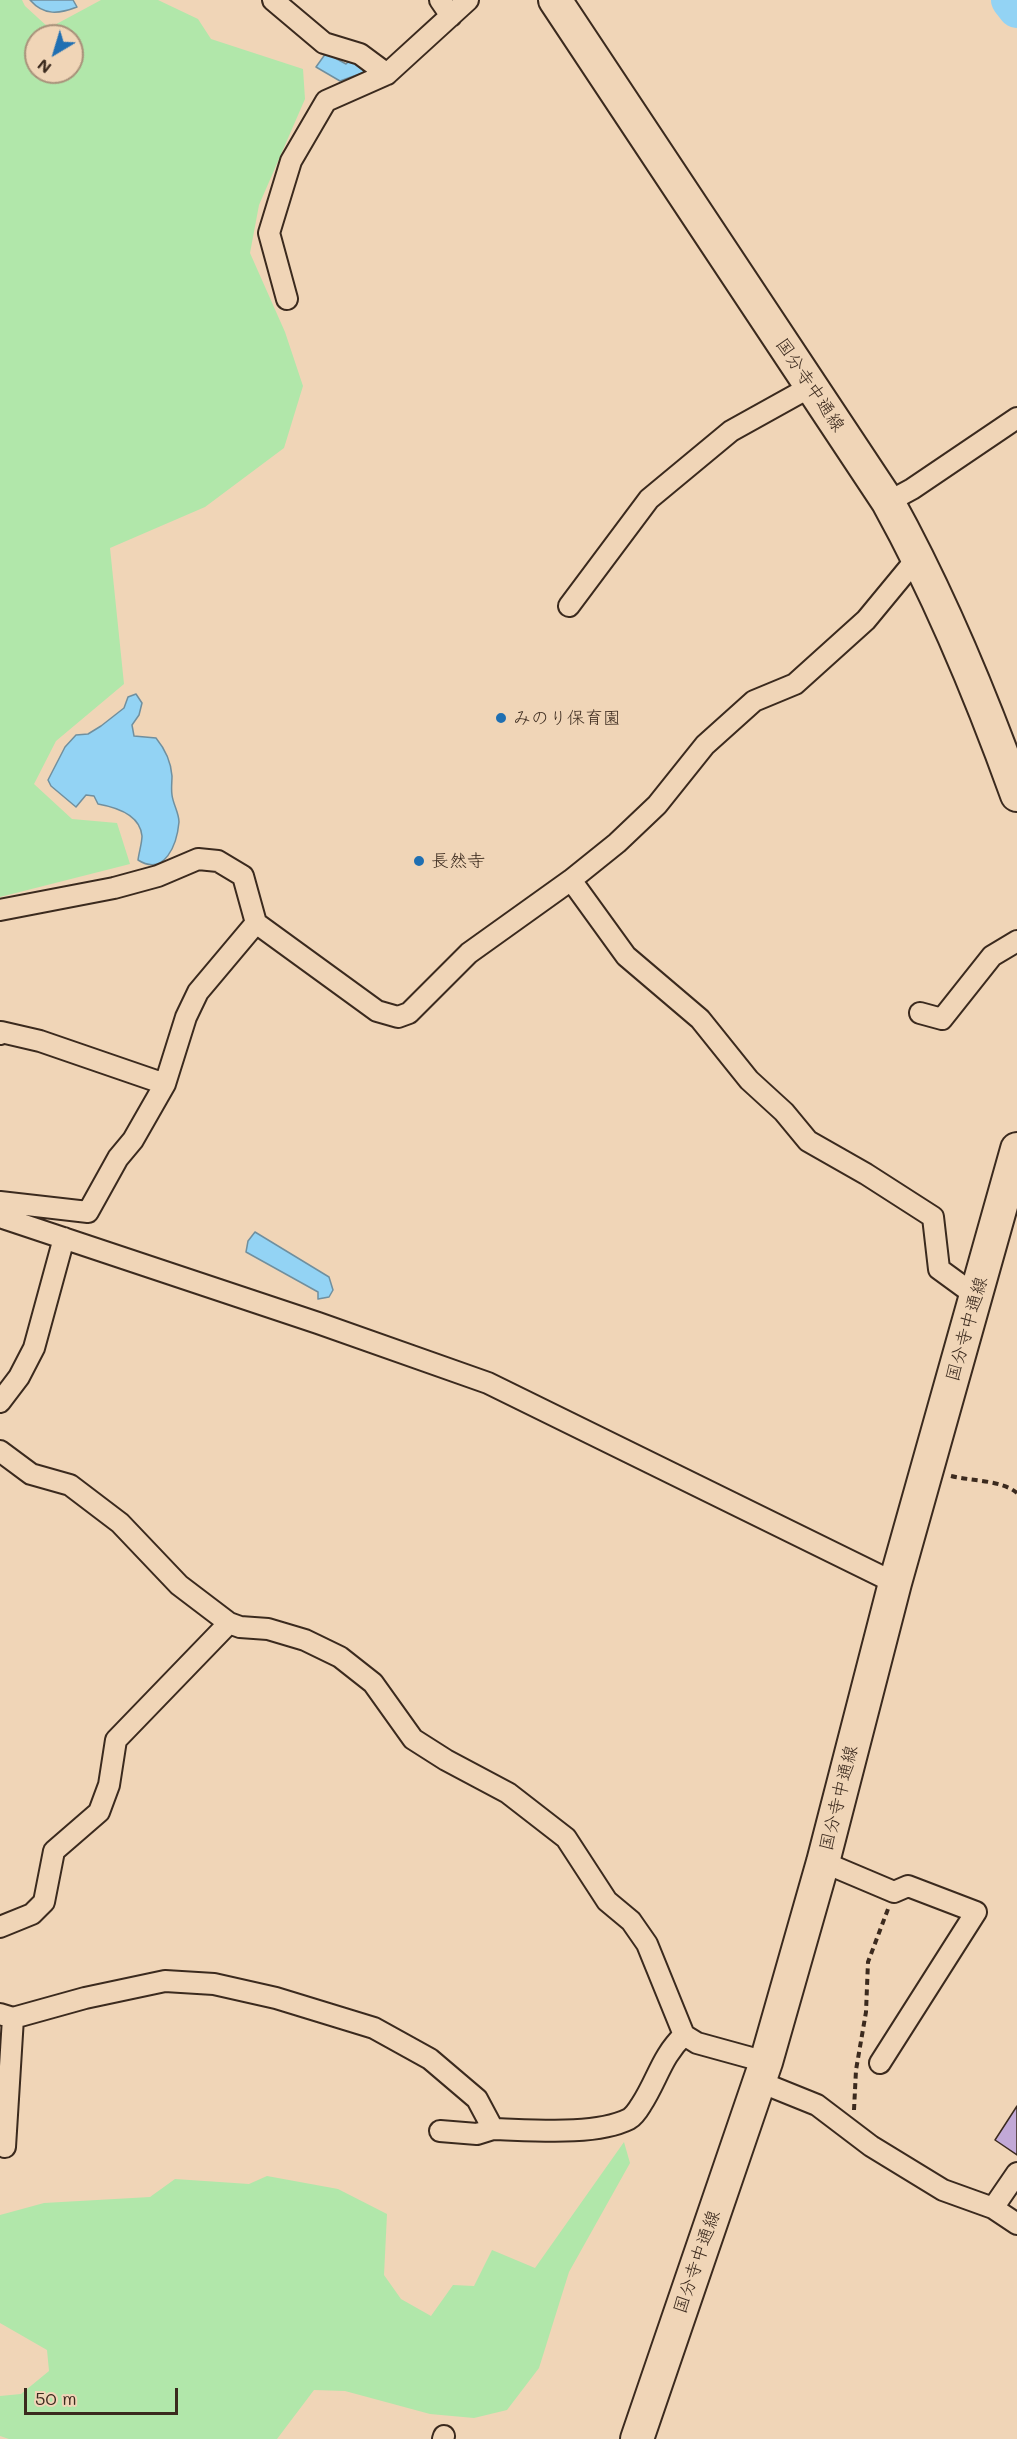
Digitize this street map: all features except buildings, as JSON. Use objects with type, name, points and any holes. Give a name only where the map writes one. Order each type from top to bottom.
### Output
[{"type":"main road","name":"国分寺中通線","points":[[555,0],[888,502],[918,556],[993,727],[1017,795]]},
{"type":"main road","name":"国分寺中通線","points":[[637,2439],[763,2072],[823,1862],[895,1583],[1016,1157]]},
{"type":"street","points":[[273,0],[324,44],[360,54],[387,74]]},
{"type":"street","points":[[287,299],[269,233],[291,161],[326,101],[387,74],[446,8],[468,0]]},
{"type":"street","points":[[569,606],[649,499],[731,431],[812,386]]},
{"type":"street","points":[[888,502],[912,489],[1017,418]]},
{"type":"street","points":[[0,910],[114,888],[158,876],[198,859],[218,861],[243,876],[256,923],[377,1011],[398,1017],[409,1013],[469,953],[571,880],[617,843],[657,805],[705,744],[754,701],[795,684],[866,620],[918,556]]},
{"type":"street","points":[[571,880],[627,956],[700,1019],[749,1080],[784,1112],[808,1141],[866,1174],[933,1217],[939,1269],[976,1296]]},
{"type":"street","points":[[0,1202],[88,1212],[118,1158],[133,1140],[165,1084],[186,1017],[198,992],[256,923]]},
{"type":"street","points":[[921,1013],[942,1019],[992,956],[1017,940]]},
{"type":"street","points":[[0,1034],[1,1032],[40,1041],[165,1084]]},
{"type":"street","points":[[0,1216],[307,1319],[488,1383],[895,1583]]},
{"type":"street","points":[[0,1402],[19,1377],[34,1348],[64,1238]]},
{"type":"street","points":[[0,1451],[31,1474],[70,1485],[120,1523],[179,1585],[229,1623],[240,1627],[268,1629],[305,1640],[340,1657],[374,1683],[413,1739],[446,1760],[508,1793],[566,1838],[607,1901],[631,1922],[647,1944],[684,2035],[696,2043],[724,2052],[747,2055],[763,2072],[848,2126],[872,2146],[943,2190],[993,2208],[1017,2224]]},
{"type":"street","points":[[0,1927],[32,1914],[44,1902],[54,1851],[99,1812],[109,1785],[116,1740],[229,1623]]},
{"type":"street","points":[[823,1862],[894,1892],[908,1886],[976,1912],[880,2063]]},
{"type":"street","points":[[5,2147],[7,2016],[165,1981],[214,1984],[255,1993],[374,2028],[430,2059],[477,2098],[493,2129]]},
{"type":"street","points":[[440,2131],[477,2134],[493,2129],[561,2131],[612,2125],[632,2118],[642,2104],[670,2048],[684,2035]]},
{"type":"street","points":[[993,2208],[1017,2173]]},
{"type":"path","points":[[927,1470],[971,1481],[1008,1485],[1017,1493]]},
{"type":"path","points":[[848,2126],[855,2105],[856,2070],[866,2012],[868,1962],[894,1892]]},
{"type":"green space","points":[[0,0],[22,0],[25,6],[45,24],[24,24],[24,84],[84,84],[84,24],[56,24],[101,0],[158,0],[198,19],[211,39],[303,69],[305,99],[259,205],[250,253],[285,332],[303,386],[284,448],[205,507],[110,548],[124,684],[56,741],[34,784],[72,819],[117,823],[130,864],[0,897]]},
{"type":"green space","points":[[624,2142],[630,2163],[569,2272],[539,2368],[507,2410],[474,2418],[430,2414],[345,2391],[314,2390],[277,2439],[9,2439],[0,2436],[0,2396],[21,2394],[49,2371],[47,2350],[0,2323],[0,2215],[44,2203],[150,2197],[175,2179],[249,2184],[267,2176],[338,2189],[387,2214],[384,2275],[401,2299],[431,2316],[453,2285],[474,2286],[492,2250],[535,2268]]},
{"type":"water","points":[[30,0],[73,0],[77,7],[52,12],[41,9]]},
{"type":"water","points":[[326,53],[346,64],[350,60],[365,72],[340,81],[316,67]]},
{"type":"water","points":[[136,694],[142,703],[139,715],[132,725],[134,736],[156,738],[165,751],[172,776],[172,795],[179,819],[176,840],[168,856],[156,864],[147,864],[138,860],[142,836],[137,822],[132,817],[112,807],[98,804],[94,796],[86,795],[76,807],[51,786],[48,780],[65,747],[76,735],[88,734],[101,726],[124,708],[128,697]]},
{"type":"water","points":[[255,1232],[329,1277],[333,1290],[329,1297],[318,1299],[318,1292],[246,1252],[248,1241]]},
{"type":"waterway","points":[[1010,0],[1017,9]]},
{"type":"place","name":"みのり保育園","points":[[501,718]]},
{"type":"place","name":"長然寺","points":[[419,861]]}]
